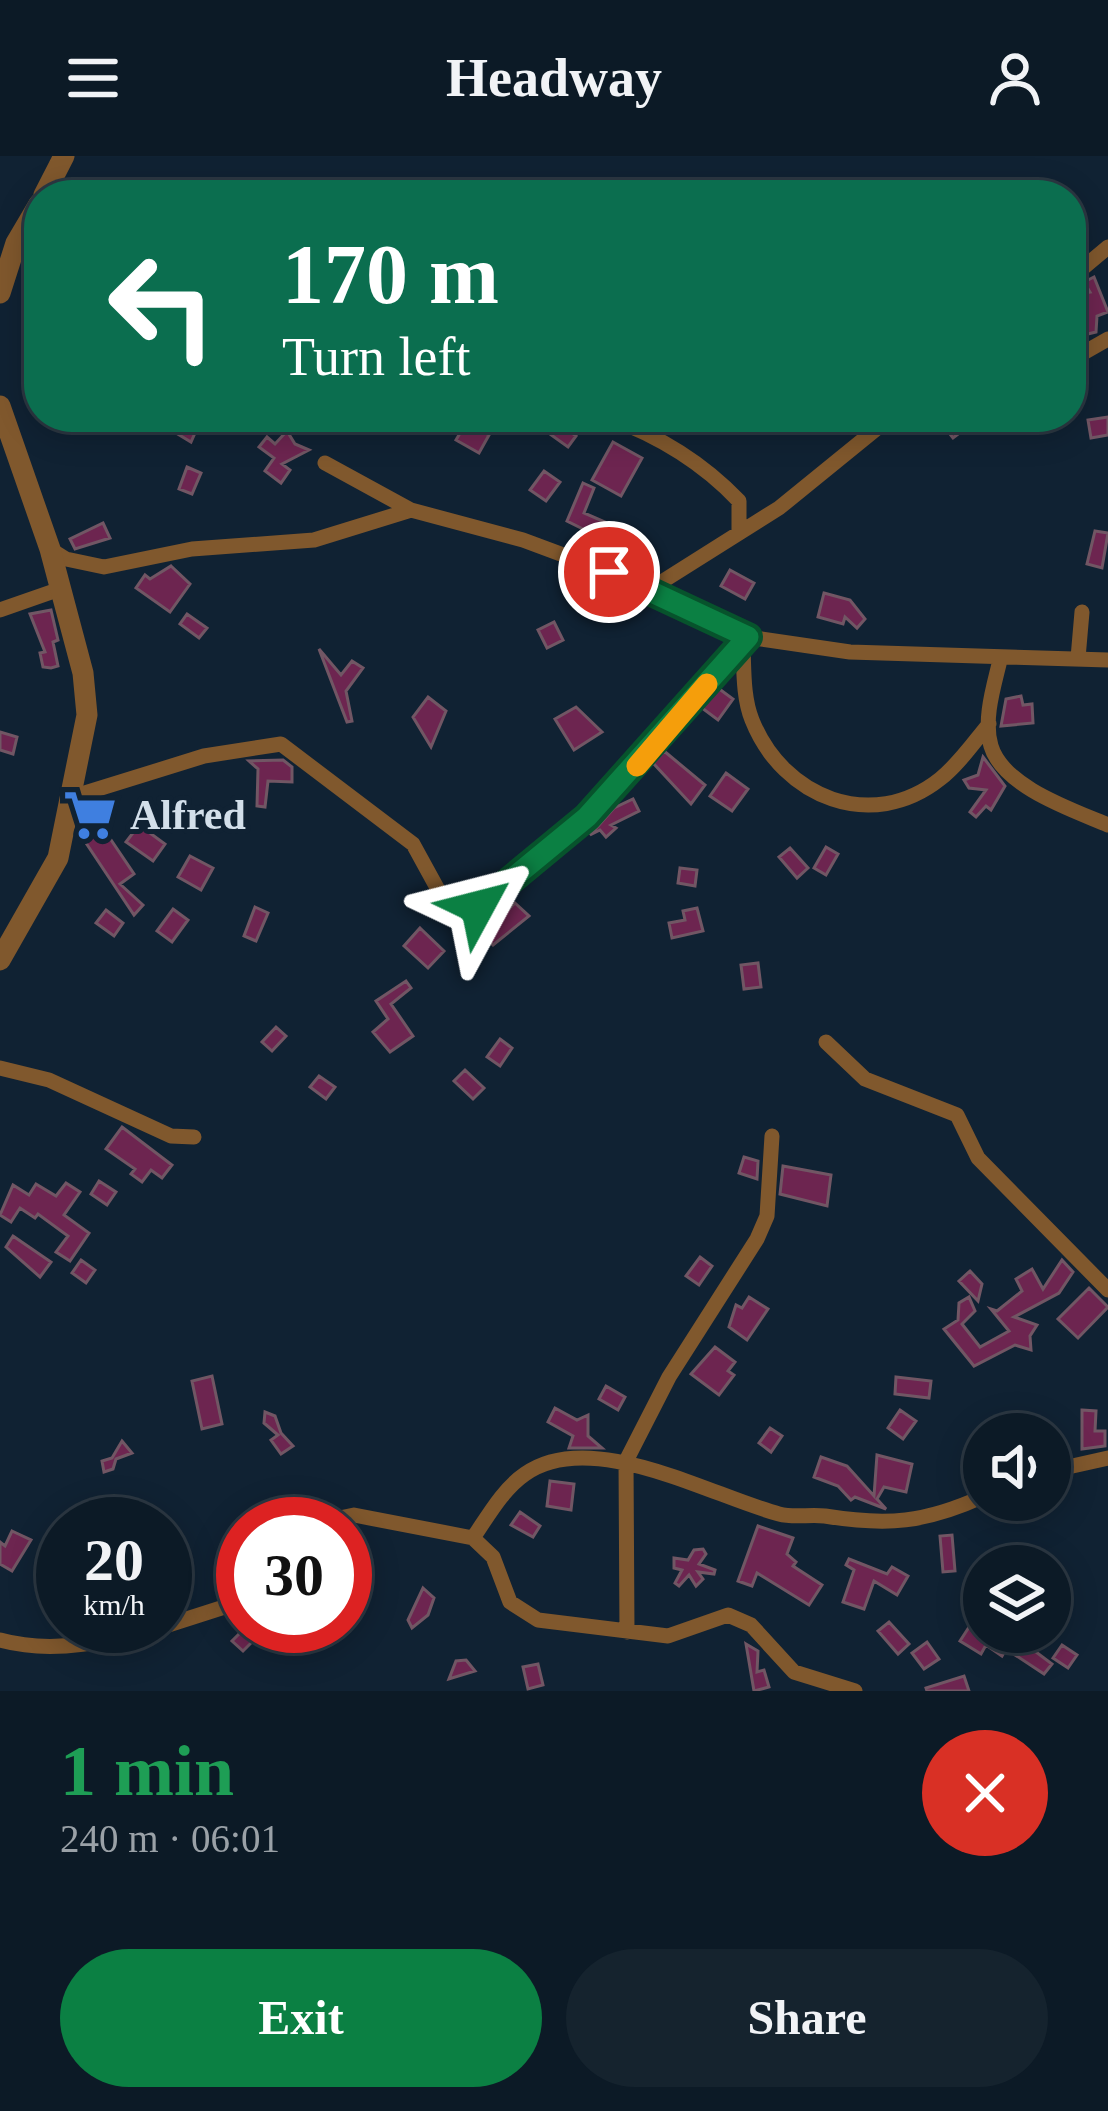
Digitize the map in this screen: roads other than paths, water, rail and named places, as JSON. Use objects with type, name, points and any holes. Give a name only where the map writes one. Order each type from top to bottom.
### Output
[{"type":"street","points":[[0,293],[24,229]]},
{"type":"street","points":[[0,406],[50,549],[83,674],[87,715],[58,859],[0,960]]},
{"type":"street","points":[[638,432],[672,448],[721,482],[739,501],[740,532]]},
{"type":"street","points":[[652,588],[779,508],[873,432]]},
{"type":"street","points":[[325,464],[411,510],[523,540],[652,588],[745,642],[1000,660],[1108,660]]},
{"type":"street","points":[[50,549],[66,559],[104,567],[192,550],[314,540],[411,510]]},
{"type":"street","points":[[0,610],[60,589]]},
{"type":"street","points":[[1078,658],[1082,612]]},
{"type":"street","points":[[745,642],[751,719],[813,794],[837,805],[874,806],[939,780],[989,724]]},
{"type":"street","points":[[72,797],[204,757],[281,744],[413,844],[452,917],[478,907],[587,817],[745,642]]},
{"type":"street","points":[[1000,660],[989,724],[991,746],[1002,764],[1060,804],[1108,826]]},
{"type":"street","points":[[826,1042],[865,1079],[958,1115],[978,1158],[1108,1290]]},
{"type":"street","points":[[0,1068],[49,1080],[170,1136],[194,1137]]},
{"type":"street","points":[[627,1631],[626,1461],[669,1376],[757,1239],[767,1216],[772,1136]]},
{"type":"street","points":[[1071,1466],[1108,1458]]},
{"type":"street","points":[[473,1538],[526,1472],[557,1461],[626,1461],[784,1516],[819,1515],[868,1525],[915,1521],[963,1504]]},
{"type":"street","points":[[372,1520],[473,1538],[493,1557],[520,1611],[538,1621],[668,1636],[728,1615],[751,1625],[794,1672],[855,1691]]},
{"type":"street","points":[[0,1640],[36,1646]]},
{"type":"place","name":"Alfred","points":[[90,815]]}]
